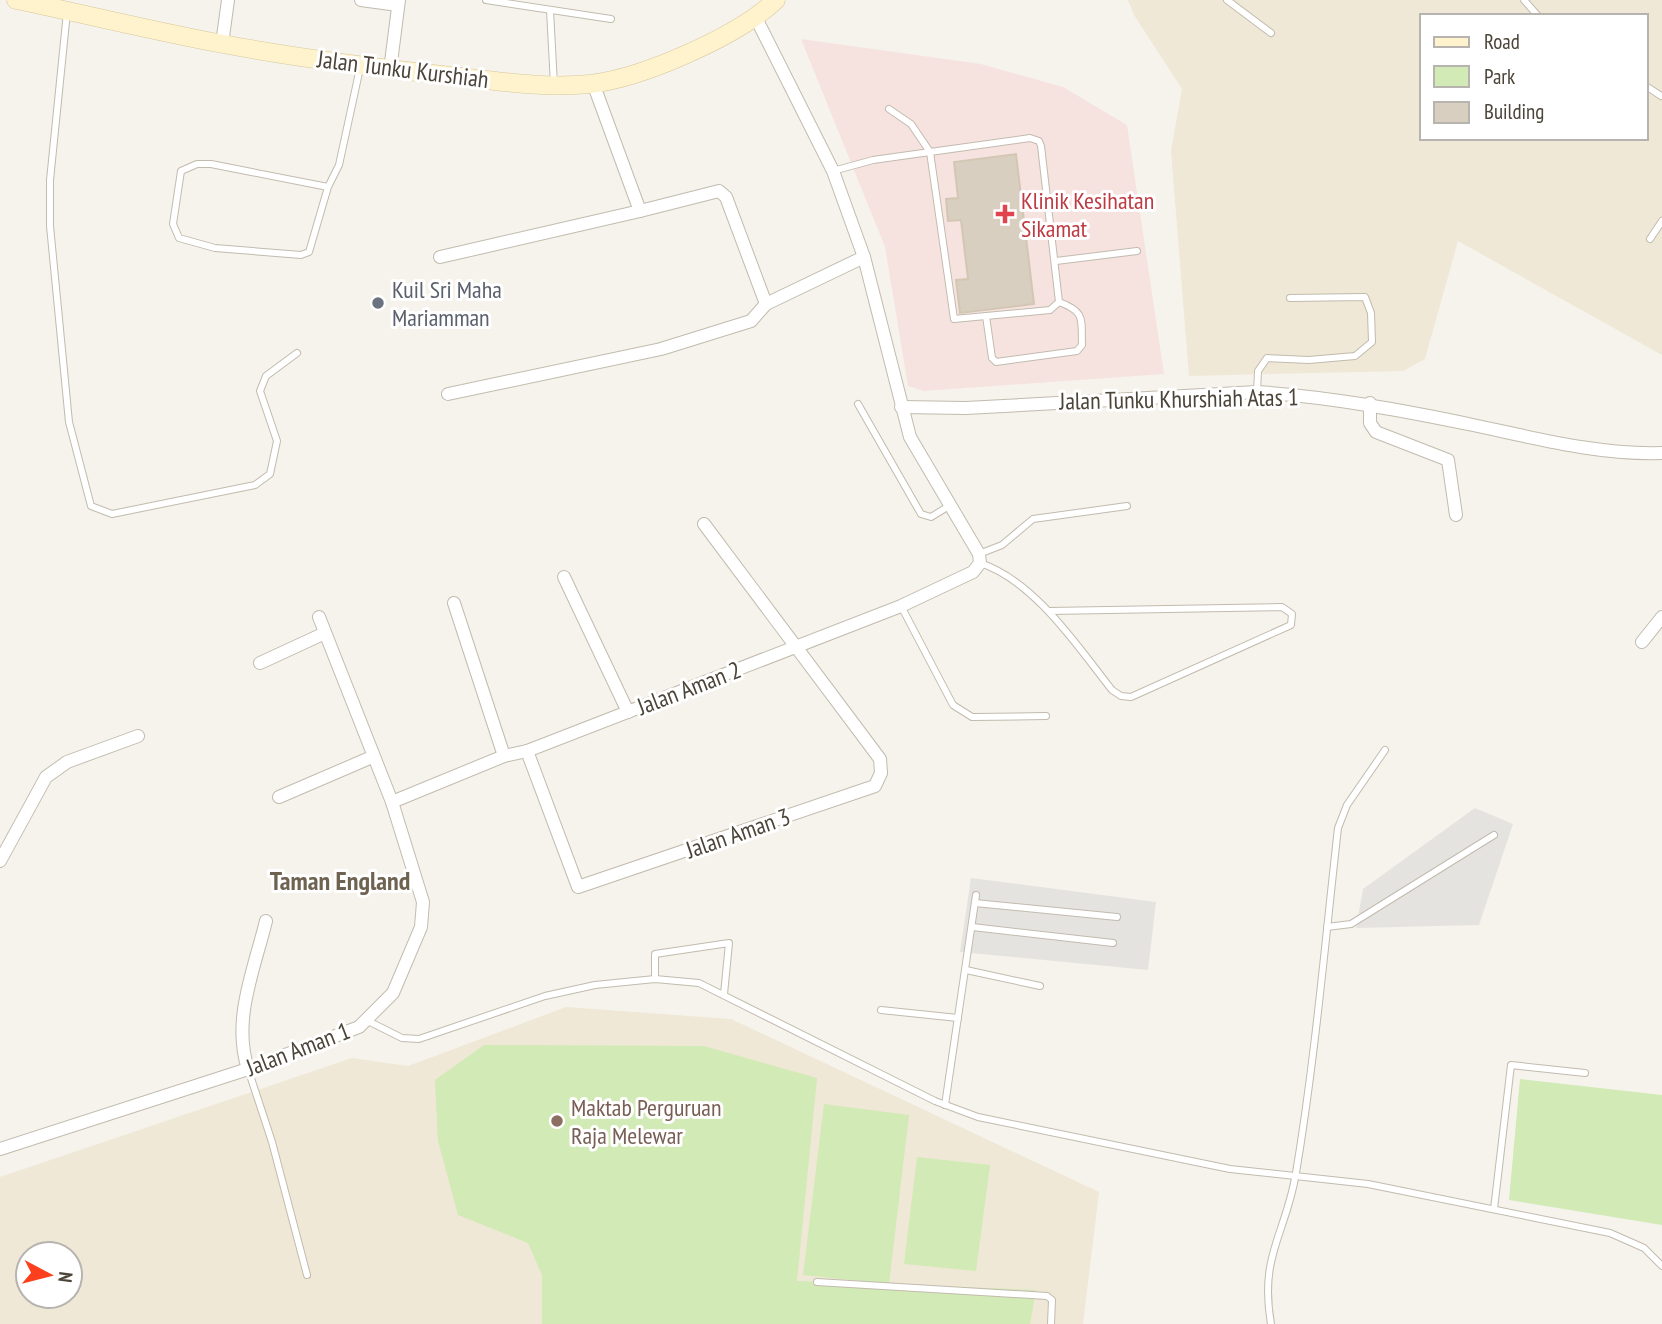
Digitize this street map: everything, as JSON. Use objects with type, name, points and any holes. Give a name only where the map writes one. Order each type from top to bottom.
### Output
[{"type":"main road","name":"Jalan Tunku Kurshiah","points":[[16,0],[222,44],[360,66],[554,86],[593,83],[684,54],[756,19],[776,0]]},
{"type":"street","points":[[222,44],[228,0]]},
{"type":"street","points":[[361,0],[399,2],[390,69]]},
{"type":"street","points":[[756,19],[833,171],[864,257],[909,437],[951,505],[979,559]]},
{"type":"street","points":[[593,83],[640,211]]},
{"type":"street","points":[[440,257],[719,191],[726,197],[766,304]]},
{"type":"street","points":[[448,394],[661,349],[751,321],[766,304],[864,257]]},
{"type":"street","name":"Jalan Tunku Khurshiah Atas 1","points":[[901,407],[966,408],[1257,392],[1370,404],[1595,450],[1662,453]]},
{"type":"street","points":[[1370,404],[1370,423],[1377,432],[1448,460],[1456,515]]},
{"type":"street","points":[[704,524],[796,645]]},
{"type":"street","name":"Jalan Aman 2","points":[[392,802],[901,606],[973,572],[979,559]]},
{"type":"street","points":[[564,577],[628,712]]},
{"type":"street","points":[[454,603],[504,757]]},
{"type":"street","name":"Jalan Aman 1","points":[[0,1149],[248,1069],[359,1027],[393,993],[421,927],[423,902],[392,802],[319,617]]},
{"type":"street","points":[[1642,642],[1662,617]]},
{"type":"street","points":[[260,663],[325,633]]},
{"type":"street","name":"Jalan Aman 3","points":[[527,751],[578,887],[875,786],[881,773],[880,759],[796,645]]},
{"type":"street","points":[[0,861],[46,777],[67,762],[138,736]]},
{"type":"street","points":[[279,797],[372,757]]},
{"type":"street","points":[[248,1069],[242,1049],[240,1024],[266,922]]},
{"type":"lane","points":[[486,0],[611,19]]},
{"type":"lane","points":[[1227,0],[1271,33]]},
{"type":"lane","points":[[1524,0],[1536,14]]},
{"type":"lane","points":[[67,10],[50,180],[50,226],[69,422],[90,506],[112,514],[255,485],[270,474],[277,441],[260,391],[266,376],[298,354]]},
{"type":"lane","points":[[550,10],[554,86]]},
{"type":"lane","points":[[328,187],[211,164],[197,164],[181,171],[173,224],[179,238],[215,248],[301,255],[309,252],[328,187],[340,165],[360,66]]},
{"type":"lane","points":[[889,109],[911,124],[930,152],[954,318],[1050,310],[1059,302]]},
{"type":"lane","points":[[833,171],[873,160],[1030,138],[1039,141],[1059,302]]},
{"type":"lane","points":[[1650,239],[1662,221]]},
{"type":"lane","points":[[1056,261],[1137,251]]},
{"type":"lane","points":[[1257,392],[1258,371],[1267,358],[1309,360],[1355,356],[1372,342],[1371,313],[1365,297],[1290,298]]},
{"type":"lane","points":[[986,316],[992,358],[996,362],[1077,351],[1082,345],[1080,314],[1076,309],[1059,302]]},
{"type":"lane","points":[[858,404],[921,514],[931,517],[951,505]]},
{"type":"lane","points":[[979,559],[1002,545],[1033,519],[1127,506]]},
{"type":"lane","points":[[979,559],[996,568],[1049,611],[1112,690],[1121,696],[1131,697],[1291,625],[1292,614],[1282,607],[1049,611]]},
{"type":"lane","points":[[901,606],[953,705],[972,717],[1046,716]]},
{"type":"lane","points":[[1271,1324],[1266,1281],[1269,1259],[1296,1176],[1338,828],[1347,805],[1385,750]]},
{"type":"lane","points":[[1327,927],[1351,924],[1494,835]]},
{"type":"lane","points":[[945,1105],[976,895]]},
{"type":"lane","points":[[975,903],[1116,917]]},
{"type":"lane","points":[[972,927],[1113,943]]},
{"type":"lane","points":[[655,979],[655,954],[729,943],[723,993]]},
{"type":"lane","points":[[966,970],[1041,986]]},
{"type":"lane","points":[[366,1020],[402,1038],[419,1039],[545,996],[595,985],[655,979],[699,983],[723,993],[731,1002],[945,1105],[978,1117],[1230,1169],[1368,1184],[1611,1233],[1644,1248],[1662,1266]]},
{"type":"lane","points":[[881,1010],[958,1018]]},
{"type":"lane","points":[[1494,1209],[1511,1065],[1585,1073]]},
{"type":"lane","points":[[248,1069],[272,1142],[307,1275]]},
{"type":"lane","points":[[817,1282],[1047,1296],[1052,1300],[1051,1324]]},
{"type":"shaded area","points":[[1128,0],[1662,0],[1662,355],[1458,241],[1425,359],[1403,371],[1189,376],[1171,151],[1182,89],[1134,15]]},
{"type":"shaded area","name":"Klinik Kesihatan Sikamat","points":[[801,39],[981,64],[1063,87],[1127,125],[1164,374],[924,391],[908,386],[885,247]]},
{"type":"shaded area","points":[[1475,808],[1513,824],[1479,925],[1356,928],[1363,889]]},
{"type":"shaded area","points":[[971,878],[1156,902],[1148,970],[960,952]]},
{"type":"shaded area","name":"Maktab Perguruan Raja Melewar","points":[[566,1007],[731,1019],[1099,1192],[1083,1324],[0,1324],[0,1177],[352,1058],[408,1066]]},
{"type":"green space","points":[[484,1045],[704,1046],[817,1078],[797,1281],[888,1284],[803,1275],[824,1104],[909,1115],[889,1284],[1036,1290],[1030,1324],[542,1324],[542,1275],[528,1243],[458,1215],[438,1141],[435,1080]]},
{"type":"green space","points":[[1520,1079],[1662,1095],[1662,1225],[1509,1200]]},
{"type":"green space","points":[[917,1157],[990,1165],[976,1271],[904,1264]]},
{"type":"building","points":[[1016,154],[1034,304],[960,313],[956,280],[968,279],[961,220],[948,221],[946,199],[958,198],[954,162]]},
{"type":"place","name":"Klinik Kesihatan Sikamat","points":[[1005,214]]},
{"type":"place","name":"Kuil Sri Maha Mariamman","points":[[378,303]]},
{"type":"place","name":"Maktab Perguruan Raja Melewar","points":[[557,1121]]},
{"type":"district","name":"Taman England","points":[[340,880]]}]
